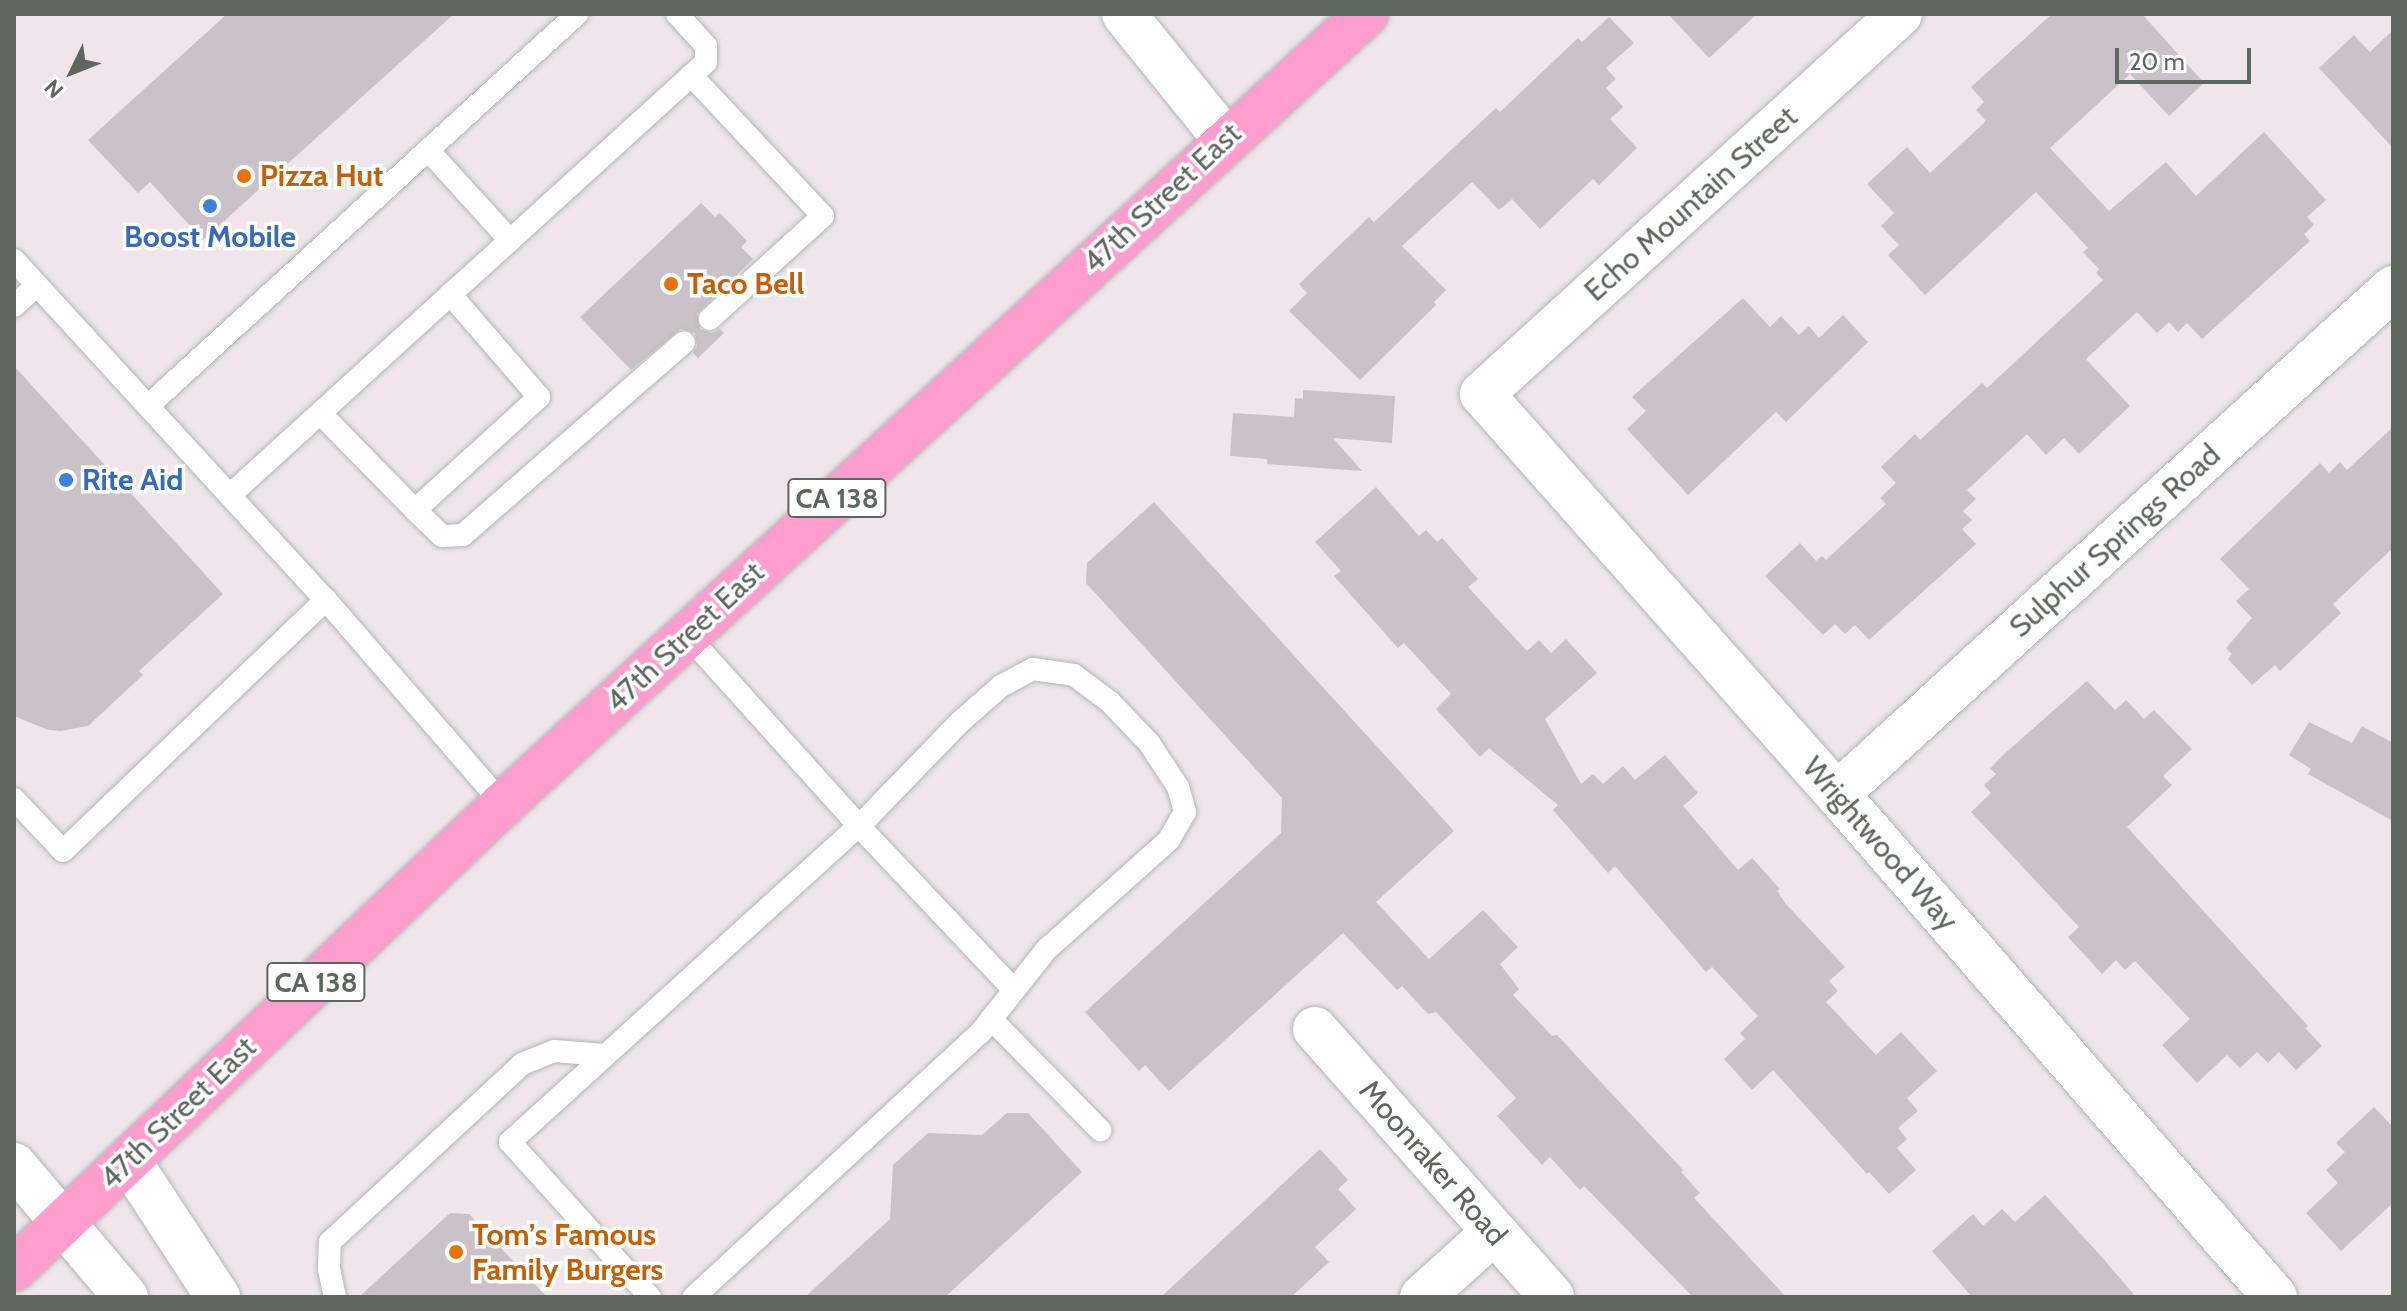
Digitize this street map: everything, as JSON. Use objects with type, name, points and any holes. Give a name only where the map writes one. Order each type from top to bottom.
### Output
[{"type":"highway","name":"47th Street East","points":[[14,1269],[503,804],[1225,139],[1366,14]]},
{"type":"street","points":[[1124,14],[1225,139]]},
{"type":"street","name":"Echo Mountain Street","points":[[1482,394],[1900,14]]},
{"type":"street","name":"Sulphur Springs Road","points":[[1837,794],[2393,288]]},
{"type":"street","name":"Wrightwood Way","points":[[1482,394],[1837,794],[2275,1297]]},
{"type":"street","name":"Moonraker Road","points":[[1315,1029],[1552,1297]]},
{"type":"street","points":[[129,1161],[218,1297]]},
{"type":"street","points":[[14,1165],[126,1297]]},
{"type":"street","points":[[1422,1297],[1494,1232]]},
{"type":"lane","points":[[149,405],[577,14]]},
{"type":"lane","points":[[230,495],[706,62],[706,46],[677,14]]},
{"type":"lane","points":[[691,75],[823,216],[710,319]]},
{"type":"lane","points":[[428,150],[510,240]]},
{"type":"lane","points":[[14,260],[326,600],[503,804]]},
{"type":"lane","points":[[14,306],[37,285]]},
{"type":"lane","points":[[415,510],[539,397],[450,294]]},
{"type":"lane","points":[[320,413],[442,536],[463,535],[684,342]]},
{"type":"lane","points":[[14,799],[63,851],[326,600]]},
{"type":"lane","points":[[687,635],[858,825],[1014,990]]},
{"type":"lane","points":[[650,1297],[510,1142],[858,825],[960,722],[1001,686],[1033,669],[1074,675],[1110,702],[1149,743],[1178,787],[1185,812],[1169,840],[1046,950],[991,1019],[915,1094],[694,1297]]},
{"type":"lane","points":[[991,1019],[1100,1130]]},
{"type":"lane","points":[[335,1297],[329,1269],[330,1242],[437,1147],[522,1064],[555,1051],[604,1055]]},
{"type":"building","points":[[227,14],[454,14],[203,240],[150,182],[138,193],[88,140]]},
{"type":"building","points":[[1668,14],[1757,14],[1709,58]]},
{"type":"building","points":[[2052,14],[2142,14],[2204,83],[2169,116],[2130,74],[2050,148],[2109,211],[2166,162],[2196,196],[2264,132],[2326,200],[2307,217],[2314,225],[2304,234],[2310,241],[2202,339],[2187,323],[2178,332],[2169,322],[2157,333],[2137,312],[2086,359],[2130,406],[2079,454],[2064,438],[2046,455],[2027,434],[1967,490],[1976,499],[1963,511],[1972,520],[1962,529],[1976,544],[1869,640],[1855,625],[1845,634],[1835,624],[1823,635],[1765,576],[1800,543],[1816,561],[1822,556],[1826,560],[1886,504],[1880,498],[1896,483],[1881,467],[1915,434],[1920,440],[1982,383],[1987,388],[2103,280],[2096,273],[2099,269],[2083,252],[2088,248],[2036,192],[1925,295],[1888,255],[1899,245],[1881,226],[1894,213],[1867,184],[1907,147],[1930,173],[1986,121],[1976,110],[1984,102],[1971,87]]},
{"type":"building","points":[[1609,17],[1634,43],[1606,68],[1616,79],[1606,88],[1623,107],[1610,119],[1637,148],[1599,185],[1593,179],[1540,229],[1512,199],[1499,210],[1472,182],[1402,246],[1446,290],[1434,302],[1436,305],[1360,380],[1289,311],[1307,293],[1299,284],[1369,217],[1374,222],[1496,108],[1500,112],[1578,38],[1582,42]]},
{"type":"building","points":[[2393,30],[2393,148],[2319,68],[2354,35],[2370,52]]},
{"type":"building","name":"Taco Bell","points":[[701,203],[715,217],[720,213],[747,241],[741,247],[753,259],[697,314],[700,329],[712,333],[720,329],[724,333],[698,358],[693,353],[697,346],[695,333],[681,329],[631,370],[580,317]]},
{"type":"building","points":[[1743,298],[1770,327],[1781,316],[1799,335],[1809,326],[1819,338],[1843,315],[1868,342],[1786,422],[1776,412],[1688,495],[1627,429],[1646,411],[1632,397]]},
{"type":"building","name":"Rite Aid","points":[[14,366],[223,594],[139,671],[143,675],[88,726],[61,731],[48,730],[14,716]]},
{"type":"building","points":[[1303,390],[1395,396],[1392,443],[1333,438],[1362,471],[1267,464],[1267,459],[1230,456],[1233,413],[1294,417],[1295,398],[1303,399]]},
{"type":"building","points":[[2393,427],[2393,548],[2333,604],[2341,613],[2280,671],[2275,665],[2252,685],[2228,659],[2232,654],[2226,648],[2252,618],[2236,601],[2249,589],[2220,559],[2320,463],[2329,473],[2340,462],[2347,470]]},
{"type":"building","points":[[1376,487],[1419,536],[1426,530],[1437,542],[1442,538],[1478,579],[1468,587],[1527,651],[1539,640],[1551,653],[1566,639],[1597,673],[1545,719],[1581,784],[1593,774],[1603,784],[1623,766],[1635,780],[1665,755],[1698,793],[1683,806],[1738,870],[1752,858],[1780,889],[1777,891],[1786,904],[1845,967],[1829,981],[1838,991],[1826,1002],[1876,1055],[1901,1032],[1937,1071],[1907,1098],[1918,1111],[1898,1128],[1907,1139],[1897,1148],[1916,1170],[1889,1194],[1869,1172],[1867,1174],[1773,1070],[1752,1090],[1724,1059],[1745,1039],[1740,1033],[1758,1016],[1712,967],[1706,972],[1615,866],[1608,873],[1553,810],[1558,805],[1489,748],[1480,757],[1436,709],[1451,694],[1404,643],[1398,648],[1334,576],[1341,571],[1315,542]]},
{"type":"building","points":[[1154,502],[1454,831],[1376,902],[1429,959],[1483,910],[1518,947],[1500,964],[1519,989],[1513,995],[1552,1036],[1557,1035],[1683,1170],[1681,1172],[1700,1193],[1694,1198],[1786,1297],[1693,1297],[1584,1186],[1580,1190],[1550,1157],[1542,1165],[1497,1116],[1516,1098],[1436,1012],[1428,1014],[1402,986],[1397,990],[1343,933],[1169,1091],[1145,1065],[1139,1071],[1085,1012],[1281,833],[1282,798],[1086,583],[1087,563]]},
{"type":"building","points":[[2087,681],[2115,710],[2126,700],[2144,719],[2154,710],[2192,749],[2163,776],[2172,785],[2127,827],[2308,1026],[2305,1028],[2322,1046],[2296,1070],[2279,1052],[2268,1063],[2257,1052],[2240,1068],[2227,1055],[2197,1083],[2162,1045],[2190,1019],[2135,961],[2125,970],[2116,960],[2102,974],[2068,937],[2079,927],[1971,812],[1991,793],[1984,785],[1996,774],[1990,769]]},
{"type":"building","points":[[2309,722],[2352,743],[2362,726],[2393,743],[2393,821],[2308,774],[2311,769],[2289,755]]},
{"type":"building","points":[[2374,1107],[2393,1127],[2393,1203],[2341,1251],[2306,1213],[2338,1183],[2326,1170],[2345,1152],[2336,1143]]},
{"type":"building","points":[[1007,1113],[1028,1113],[1082,1172],[945,1297],[805,1297],[890,1219],[893,1165],[928,1133],[982,1135]]},
{"type":"building","points":[[1320,1149],[1348,1180],[1338,1189],[1356,1209],[1315,1247],[1329,1262],[1291,1297],[1161,1297]]},
{"type":"building","points":[[2045,1195],[2136,1297],[1972,1297],[1932,1251],[1973,1214],[1983,1226],[2002,1209],[2015,1222]]},
{"type":"building","name":"Tom’s Famous Family Burgers","points":[[450,1213],[469,1214],[547,1297],[359,1297]]},
{"type":"place","name":"Pizza Hut","points":[[244,176]]},
{"type":"place","name":"Boost Mobile","points":[[210,206]]},
{"type":"place","name":"Taco Bell","points":[[671,284]]},
{"type":"place","name":"Rite Aid","points":[[66,480]]},
{"type":"place","name":"Tom’s Famous Family Burgers","points":[[456,1252]]}]
